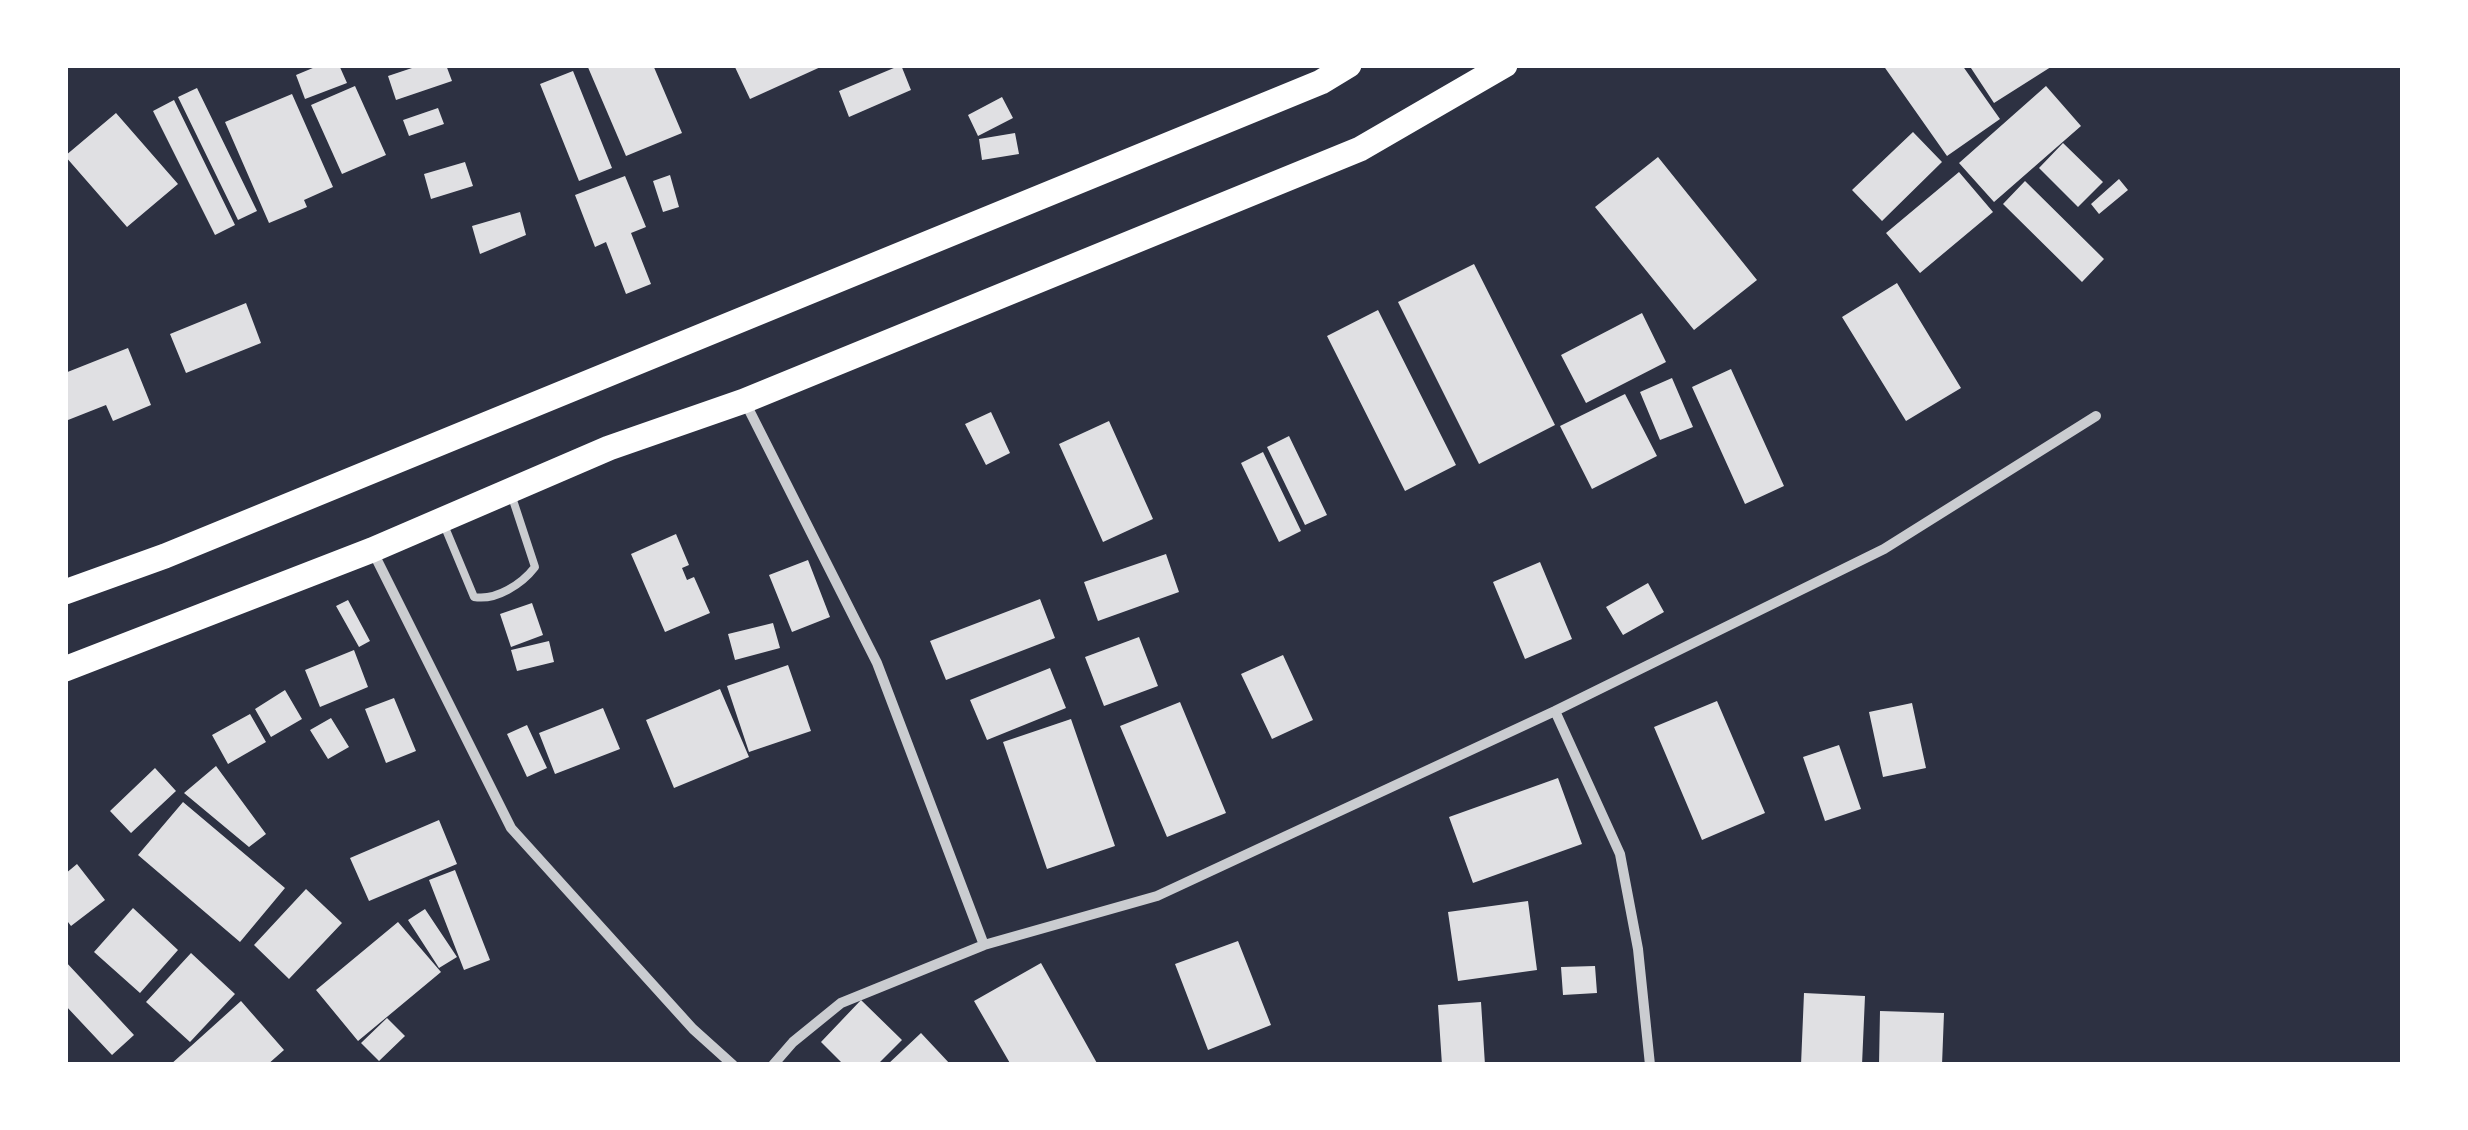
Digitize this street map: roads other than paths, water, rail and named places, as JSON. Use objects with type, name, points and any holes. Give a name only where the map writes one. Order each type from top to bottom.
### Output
[{"type":"main road","points":[[65,592],[184,549],[1000,217],[1321,82],[1349,65]]},
{"type":"main road","points":[[65,669],[372,550],[609,448],[744,401],[1360,149],[1505,65]]},
{"type":"street","points":[[744,401],[876,662],[984,945]]},
{"type":"street","points":[[774,1065],[794,1042],[841,1003],[984,945],[1157,896],[1555,711],[1884,549],[2096,416]]},
{"type":"street","points":[[372,550],[511,828],[693,1029],[734,1065]]},
{"type":"street","points":[[1555,711],[1620,854],[1638,949],[1650,1065]]},
{"type":"lane","points":[[442,521],[474,597],[483,598],[518,585],[534,567],[510,491]]}]
